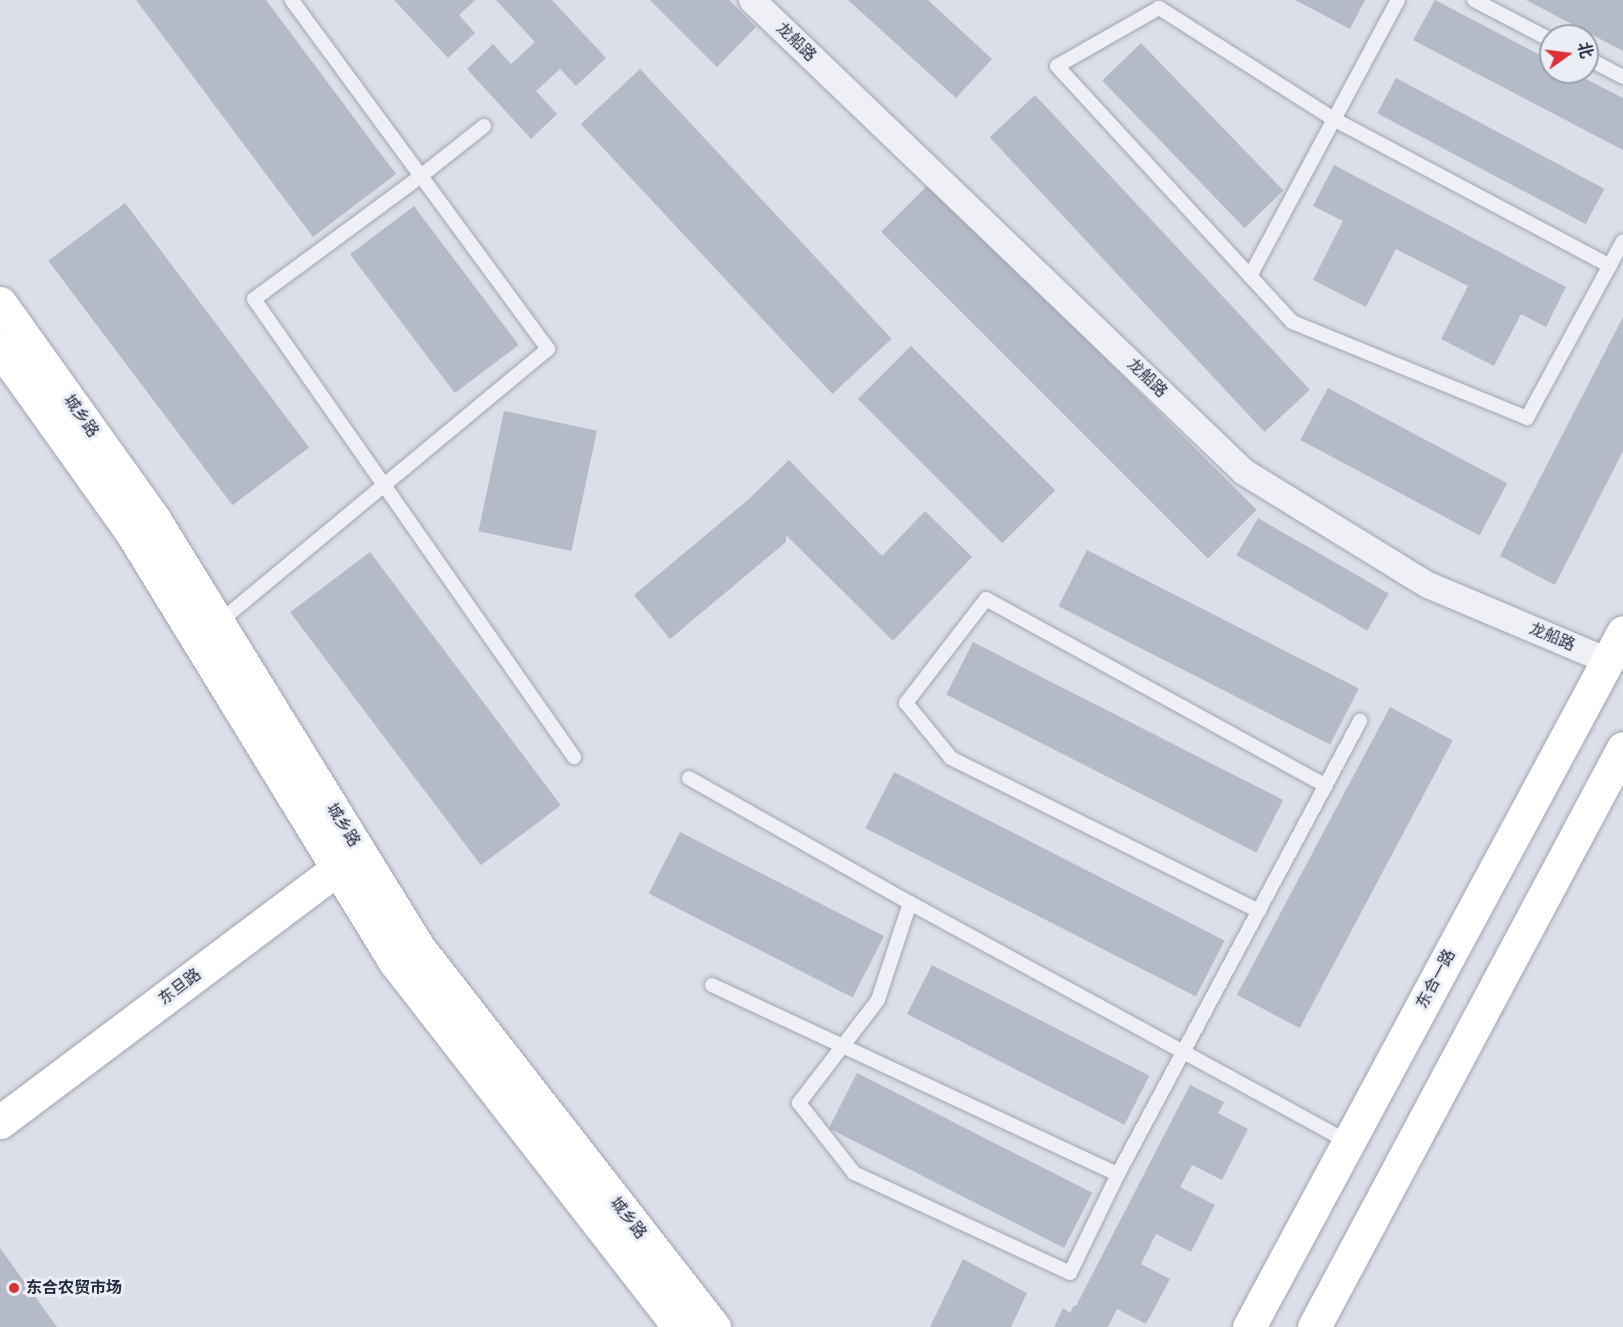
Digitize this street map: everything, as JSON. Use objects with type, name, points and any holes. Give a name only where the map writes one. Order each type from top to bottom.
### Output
[{"type":"main road","name":"城乡路","points":[[0,303],[154,519],[218,623],[348,858],[396,962],[680,1327]]},
{"type":"main road","name":"城乡路","points":[[0,348],[132,533],[348,858],[714,1327]]},
{"type":"main road","name":"东合一路","points":[[1249,1327],[1623,632]]},
{"type":"main road","points":[[1314,1327],[1623,748]]},
{"type":"main road","name":"东旦路","points":[[0,1122],[348,858]]},
{"type":"street","name":"龙船路","points":[[752,0],[1244,472],[1428,585],[1608,661]]},
{"type":"lane","points":[[218,623],[548,349],[292,0]]},
{"type":"lane","points":[[1250,276],[1398,0]]},
{"type":"lane","points":[[1474,0],[1539,34]]},
{"type":"lane","points":[[1610,266],[1335,120],[1159,8],[1057,66],[1292,322],[1527,418],[1610,266],[1623,242]]},
{"type":"lane","points":[[1599,64],[1623,77]]},
{"type":"lane","points":[[484,126],[421,176],[254,299],[574,757]]},
{"type":"lane","points":[[1259,911],[951,758],[906,703],[986,599],[1326,786]]},
{"type":"lane","points":[[910,903],[879,1000],[800,1103],[854,1173],[1070,1273],[1118,1173],[1360,721]]},
{"type":"lane","points":[[689,778],[910,903],[1348,1142]]},
{"type":"lane","points":[[712,986],[1118,1173]]},
{"type":"building","points":[[136,0],[266,0],[396,174],[313,237]]},
{"type":"building","points":[[394,0],[475,0],[459,15],[475,33],[448,58]]},
{"type":"building","points":[[496,0],[552,0],[606,58],[576,86],[560,69],[536,91],[557,114],[531,139],[467,69],[493,44],[511,64],[535,42]]},
{"type":"building","points":[[650,0],[729,0],[756,27],[717,67]]},
{"type":"building","points":[[848,0],[928,0],[992,59],[956,98]]},
{"type":"building","points":[[1295,0],[1365,0],[1350,29]]},
{"type":"building","points":[[1435,0],[1539,55],[1539,84],[1596,84],[1623,98],[1623,150],[1413,40]]},
{"type":"building","points":[[1526,0],[1623,0],[1623,51],[1599,38],[1599,24],[1572,24]]},
{"type":"building","points":[[1141,43],[1283,190],[1245,228],[1102,81]]},
{"type":"building","points":[[640,69],[892,339],[832,394],[581,124]]},
{"type":"building","points":[[1396,78],[1604,189],[1586,224],[1377,113]]},
{"type":"building","points":[[1035,95],[1310,390],[1265,432],[990,137]]},
{"type":"building","points":[[1334,165],[1566,287],[1546,327],[1521,314],[1494,366],[1441,339],[1468,286],[1396,249],[1366,307],[1313,280],[1343,221],[1313,206]]},
{"type":"building","points":[[930,183],[1257,510],[1208,558],[881,232]]},
{"type":"building","points":[[125,203],[309,447],[232,505],[48,261]]},
{"type":"building","points":[[414,206],[519,345],[455,393],[350,254]]},
{"type":"building","points":[[1623,317],[1623,451],[1555,585],[1500,556]]},
{"type":"building","points":[[911,346],[1055,490],[1002,543],[858,399]]},
{"type":"building","points":[[1328,388],[1507,483],[1480,535],[1300,440]]},
{"type":"building","points":[[504,411],[597,431],[571,551],[478,531]]},
{"type":"building","points":[[789,460],[882,556],[925,511],[972,557],[893,641],[786,535],[786,542],[670,639],[634,595],[750,498]]},
{"type":"building","points":[[1258,518],[1389,594],[1367,631],[1236,555]]},
{"type":"building","points":[[1087,550],[1359,688],[1330,745],[1058,606]]},
{"type":"building","points":[[370,552],[561,805],[481,865],[290,612]]},
{"type":"building","points":[[973,642],[1283,800],[1256,853],[946,695]]},
{"type":"building","points":[[1390,707],[1453,740],[1300,1028],[1237,995]]},
{"type":"building","points":[[894,772],[1225,940],[1196,997],[865,828]]},
{"type":"building","points":[[680,832],[884,936],[853,997],[649,893]]},
{"type":"building","points":[[932,965],[1149,1076],[1124,1125],[907,1014]]},
{"type":"building","points":[[857,1073],[1092,1193],[1064,1248],[829,1128]]},
{"type":"building","points":[[1190,1085],[1224,1102],[1218,1113],[1248,1129],[1222,1180],[1192,1165],[1180,1187],[1215,1205],[1191,1252],[1156,1234],[1141,1264],[1170,1279],[1146,1324],[1117,1309],[1108,1327],[1054,1327],[1063,1308],[1070,1313],[1074,1305],[1076,1306]]},
{"type":"building","name":"东合农贸市场","points":[[0,1248],[57,1327],[0,1327]]},
{"type":"building","points":[[963,1259],[1027,1293],[1011,1327],[930,1327]]},
{"type":"place","name":"东合农贸市场","points":[[14,1288]]}]
